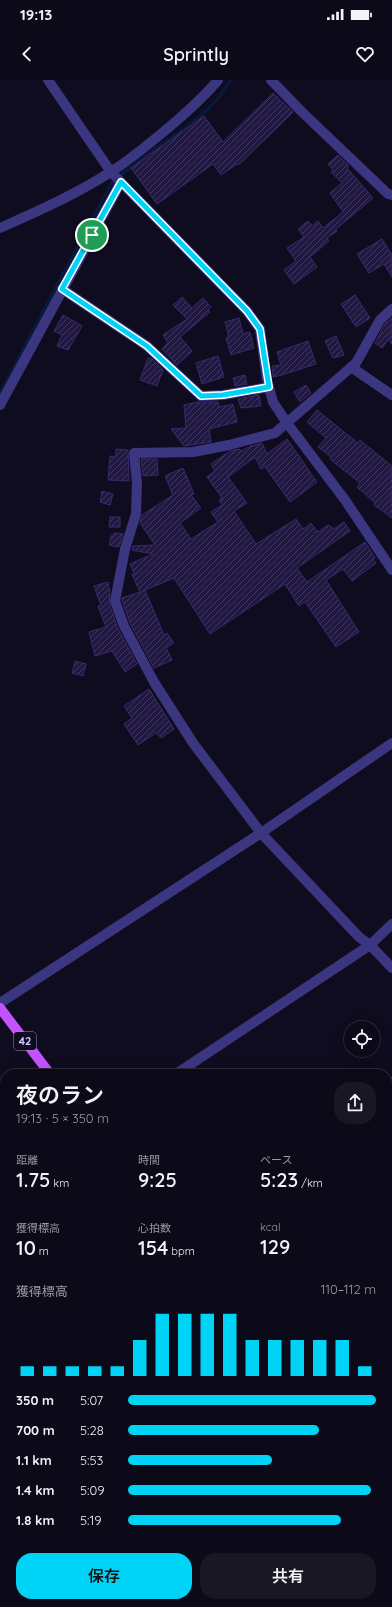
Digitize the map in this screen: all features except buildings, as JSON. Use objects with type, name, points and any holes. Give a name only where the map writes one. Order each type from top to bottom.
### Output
[{"type":"main road","name":"42","points":[[0,1008],[46,1069]]},
{"type":"street","points":[[48,80],[116,177],[247,311],[260,329],[269,387],[273,402],[345,500],[392,570]]},
{"type":"street","points":[[0,405],[62,289],[116,177],[139,153],[206,95],[218,80]]},
{"type":"street","points":[[271,80],[388,194],[392,195]]},
{"type":"street","points":[[0,228],[116,177]]},
{"type":"street","points":[[62,289],[147,346],[201,396],[223,395],[269,387]]},
{"type":"street","points":[[392,310],[380,320],[356,363],[276,433],[229,445],[193,452],[134,453],[137,484],[136,514],[125,549],[116,588],[115,601],[124,626],[154,682],[193,743],[261,833],[359,937],[370,945],[392,968]]},
{"type":"street","points":[[351,367],[392,395]]},
{"type":"street","points":[[0,1003],[261,833],[392,743]]},
{"type":"street","points":[[184,1069],[370,945],[392,924]]},
{"type":"waterway","points":[[0,393],[111,184],[210,107],[231,80]]},
{"type":"route","points":[[121,182],[247,311],[260,329],[269,387],[223,395],[201,396],[147,346],[62,289],[92,235],[121,182]]}]
